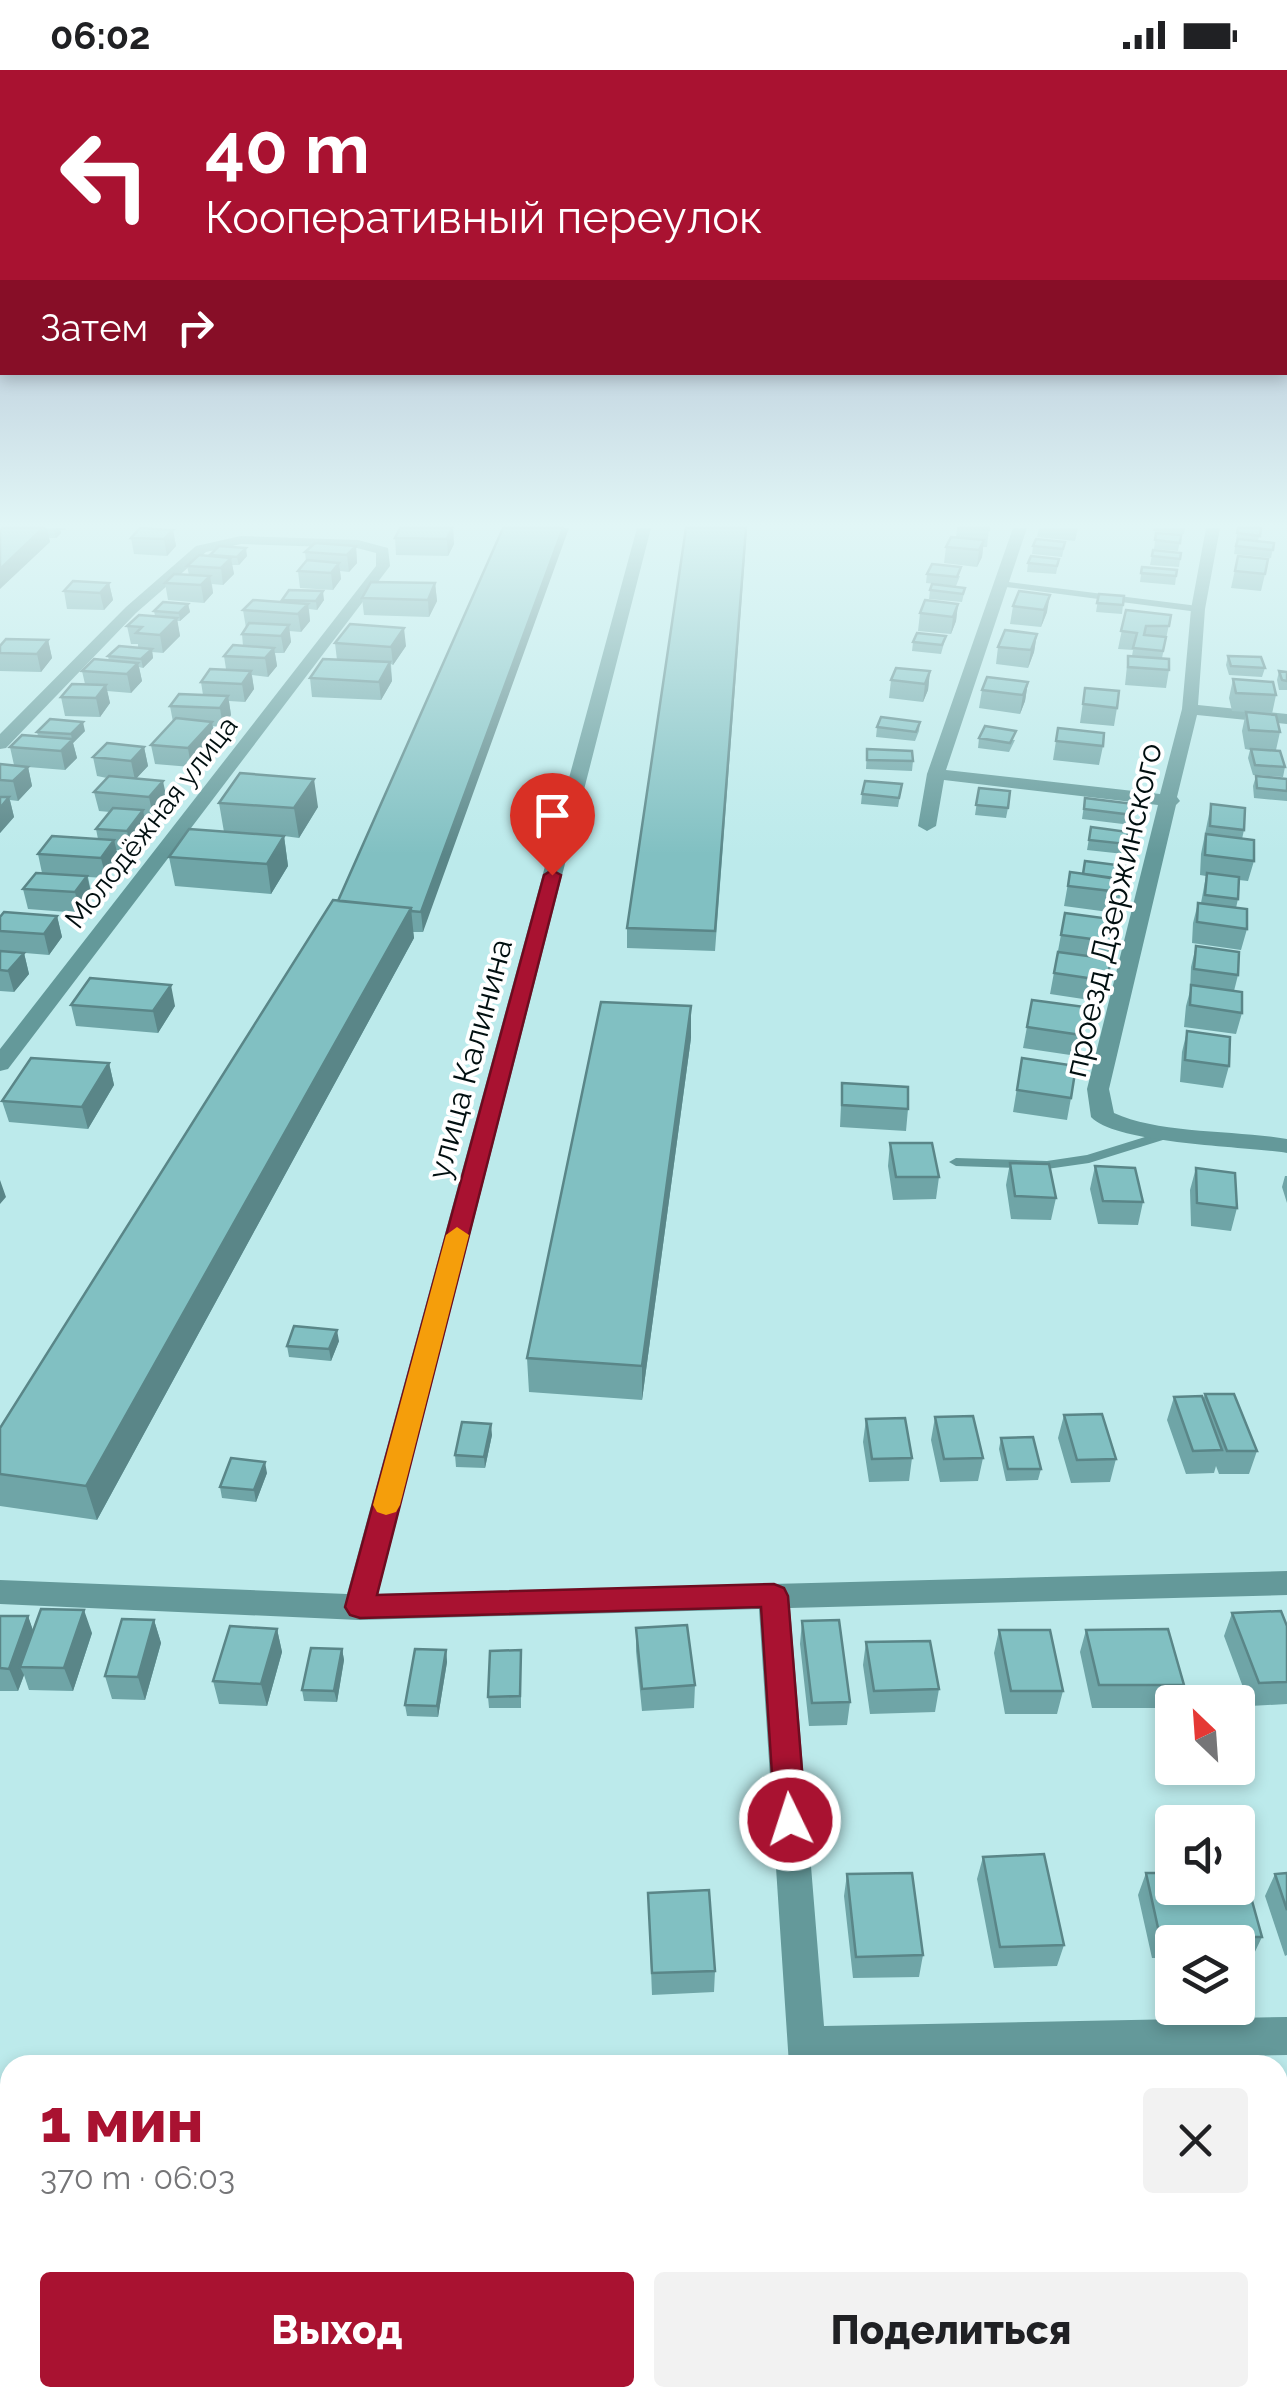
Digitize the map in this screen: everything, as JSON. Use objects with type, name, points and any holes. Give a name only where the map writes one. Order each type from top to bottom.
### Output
[{"type":"street","name":"Молодёжная улица","points":[[0,744],[104,637]]},
{"type":"street","name":"Молодёжная улица","points":[[0,1064],[328,637]]},
{"type":"street","name":"улица Калинина","points":[[360,1607],[615,637]]},
{"type":"street","points":[[927,826],[936,774],[983,637]]},
{"type":"street","name":"проезд Дзержинского","points":[[1196,637],[1190,709],[1098,1089],[1102,1116],[1127,1129],[1161,1136],[1216,1136],[1287,1146]]},
{"type":"street","name":"проезд Дзержинского","points":[[1190,709],[1287,718]]},
{"type":"street","points":[[936,774],[1170,800]]},
{"type":"street","points":[[0,1592],[360,1607],[1287,1582]]},
{"type":"street","points":[[774,1596],[808,2055],[1287,2036]]},
{"type":"lane","points":[[956,1162],[1047,1165],[1089,1159],[1161,1136]]},
{"type":"building","points":[[340,637],[398,637],[391,647],[335,643]]},
{"type":"building","points":[[455,637],[523,637],[421,912],[338,901]]},
{"type":"building","points":[[670,637],[738,637],[715,931],[627,928]]},
{"type":"building","points":[[915,637],[946,637],[942,645],[913,642]]},
{"type":"building","points":[[1002,637],[1036,637],[1031,650],[998,647]]},
{"type":"building","points":[[1136,637],[1166,637],[1163,651],[1133,648]]},
{"type":"building","points":[[6,639],[48,640],[37,654],[0,653]]},
{"type":"building","points":[[233,645],[274,648],[265,658],[224,656]]},
{"type":"building","points":[[119,646],[152,649],[141,659],[108,656]]},
{"type":"building","points":[[1128,656],[1169,659],[1169,670],[1128,667]]},
{"type":"building","points":[[1228,656],[1261,657],[1265,668],[1231,666]]},
{"type":"building","points":[[94,659],[138,663],[127,674],[82,671]]},
{"type":"building","points":[[323,659],[390,662],[379,682],[310,678]]},
{"type":"building","points":[[896,668],[930,671],[925,684],[891,680]]},
{"type":"building","points":[[210,669],[251,671],[242,684],[201,682]]},
{"type":"building","points":[[987,677],[1028,682],[1023,695],[982,690]]},
{"type":"building","points":[[1233,679],[1273,682],[1276,695],[1236,693]]},
{"type":"building","points":[[72,684],[106,685],[96,698],[61,697]]},
{"type":"building","points":[[1085,688],[1119,691],[1117,708],[1083,704]]},
{"type":"building","points":[[179,694],[228,696],[220,708],[170,706]]},
{"type":"building","points":[[1246,712],[1276,715],[1280,732],[1249,730]]},
{"type":"building","points":[[881,717],[920,722],[916,732],[877,727]]},
{"type":"building","points":[[176,718],[212,722],[188,748],[151,745]]},
{"type":"building","points":[[50,719],[83,722],[71,734],[37,732]]},
{"type":"building","points":[[985,726],[1016,731],[1010,743],[979,738]]},
{"type":"building","points":[[1058,728],[1104,733],[1103,746],[1056,741]]},
{"type":"building","points":[[22,735],[73,739],[61,751],[10,747]]},
{"type":"building","points":[[107,743],[144,747],[131,761],[93,757]]},
{"type":"building","points":[[867,749],[912,751],[913,761],[867,760]]},
{"type":"building","points":[[1251,749],[1280,751],[1285,767],[1255,765]]},
{"type":"building","points":[[0,764],[28,767],[13,781],[0,780]]},
{"type":"building","points":[[240,773],[314,779],[294,808],[219,803]]},
{"type":"building","points":[[109,776],[163,781],[149,797],[94,792]]},
{"type":"building","points":[[1256,776],[1287,779],[1287,791],[1257,788]]},
{"type":"building","points":[[865,781],[902,784],[899,798],[862,794]]},
{"type":"building","points":[[979,788],[1010,791],[1008,808],[976,805]]},
{"type":"building","points":[[1085,798],[1134,804],[1133,815],[1084,809]]},
{"type":"building","points":[[1211,804],[1245,808],[1244,830],[1210,826]]},
{"type":"building","points":[[113,808],[143,810],[127,831],[96,829]]},
{"type":"building","points":[[1091,827],[1128,832],[1126,844],[1089,840]]},
{"type":"building","points":[[189,829],[284,836],[267,864],[169,857]]},
{"type":"building","points":[[1206,834],[1254,840],[1254,861],[1205,855]]},
{"type":"building","points":[[52,836],[114,840],[101,858],[38,854]]},
{"type":"building","points":[[1085,861],[1125,866],[1124,880],[1083,874]]},
{"type":"building","points":[[1070,872],[1122,879],[1120,892],[1068,886]]},
{"type":"building","points":[[36,873],[87,876],[75,892],[23,889]]},
{"type":"building","points":[[1207,873],[1239,877],[1238,899],[1205,895]]},
{"type":"building","points":[[333,900],[411,908],[86,1486],[0,1474],[0,1428]]},
{"type":"building","points":[[1198,903],[1247,909],[1247,929],[1197,922]]},
{"type":"building","points":[[4,912],[57,916],[44,934],[0,931]]},
{"type":"building","points":[[1065,913],[1118,920],[1115,942],[1061,935]]},
{"type":"building","points":[[1196,946],[1239,952],[1238,975],[1194,969]]},
{"type":"building","points":[[0,951],[24,953],[8,971],[0,970]]},
{"type":"building","points":[[1058,952],[1110,959],[1108,981],[1054,973]]},
{"type":"building","points":[[90,978],[171,985],[153,1011],[71,1005]]},
{"type":"building","points":[[1191,985],[1242,992],[1242,1013],[1190,1005]]},
{"type":"building","points":[[1032,1000],[1085,1007],[1081,1035],[1027,1027]]},
{"type":"building","points":[[601,1002],[691,1006],[642,1366],[527,1358]]},
{"type":"building","points":[[1187,1031],[1230,1037],[1229,1066],[1185,1060]]},
{"type":"building","points":[[31,1058],[109,1063],[82,1107],[2,1101]]},
{"type":"building","points":[[1022,1058],[1076,1066],[1071,1098],[1017,1090]]},
{"type":"building","points":[[842,1083],[908,1087],[908,1109],[842,1105]]},
{"type":"building","points":[[890,1143],[932,1143],[939,1177],[896,1177]]},
{"type":"building","points":[[1010,1163],[1049,1164],[1056,1198],[1015,1196]]},
{"type":"building","points":[[1095,1166],[1135,1168],[1143,1202],[1103,1201]]},
{"type":"building","points":[[1196,1168],[1235,1173],[1237,1208],[1197,1203]]},
{"type":"building","points":[[294,1326],[337,1330],[329,1349],[287,1346]]},
{"type":"building","points":[[1205,1394],[1234,1394],[1257,1451],[1227,1451]]},
{"type":"building","points":[[1202,1396],[1222,1450],[1193,1451],[1174,1397]]},
{"type":"building","points":[[1102,1414],[1116,1459],[1077,1460],[1064,1415]]},
{"type":"building","points":[[973,1416],[983,1458],[944,1459],[935,1417]]},
{"type":"building","points":[[905,1418],[912,1458],[872,1459],[866,1419]]},
{"type":"building","points":[[462,1422],[491,1424],[484,1457],[455,1455]]},
{"type":"building","points":[[1033,1437],[1041,1469],[1008,1469],[1001,1438]]},
{"type":"building","points":[[231,1458],[265,1462],[254,1490],[220,1487]]},
{"type":"building","points":[[41,1609],[84,1610],[64,1668],[20,1667]]},
{"type":"building","points":[[1281,1611],[1287,1626],[1287,1682],[1259,1683],[1232,1613]]},
{"type":"building","points":[[0,1616],[28,1616],[9,1669],[0,1668]]},
{"type":"building","points":[[122,1619],[154,1620],[138,1677],[105,1676]]},
{"type":"building","points":[[839,1620],[850,1702],[812,1703],[802,1621]]},
{"type":"building","points":[[687,1625],[695,1685],[642,1689],[636,1628]]},
{"type":"building","points":[[230,1626],[277,1629],[261,1684],[213,1681]]},
{"type":"building","points":[[1168,1629],[1184,1685],[1099,1685],[1086,1630]]},
{"type":"building","points":[[999,1630],[1050,1630],[1063,1691],[1011,1691]]},
{"type":"building","points":[[930,1641],[939,1689],[874,1691],[866,1642]]},
{"type":"building","points":[[311,1648],[342,1649],[334,1691],[302,1690]]},
{"type":"building","points":[[415,1649],[446,1650],[437,1706],[405,1705]]},
{"type":"building","points":[[521,1650],[520,1696],[488,1697],[490,1651]]},
{"type":"building","points":[[1044,1854],[1064,1945],[1000,1947],[983,1857]]},
{"type":"building","points":[[912,1873],[923,1955],[856,1957],[847,1874]]},
{"type":"building","points":[[1146,1873],[1155,1873],[1155,1905],[1253,1905],[1262,1937],[1255,1937],[1255,1925],[1157,1925]]},
{"type":"building","points":[[1287,1873],[1287,1910],[1275,1874]]},
{"type":"building","points":[[709,1890],[715,1971],[652,1973],[648,1893]]},
{"type":"slow traffic","points":[[386,1505],[457,1235]]},
{"type":"route","points":[[552,875],[360,1607],[774,1596],[790,1820]]}]
